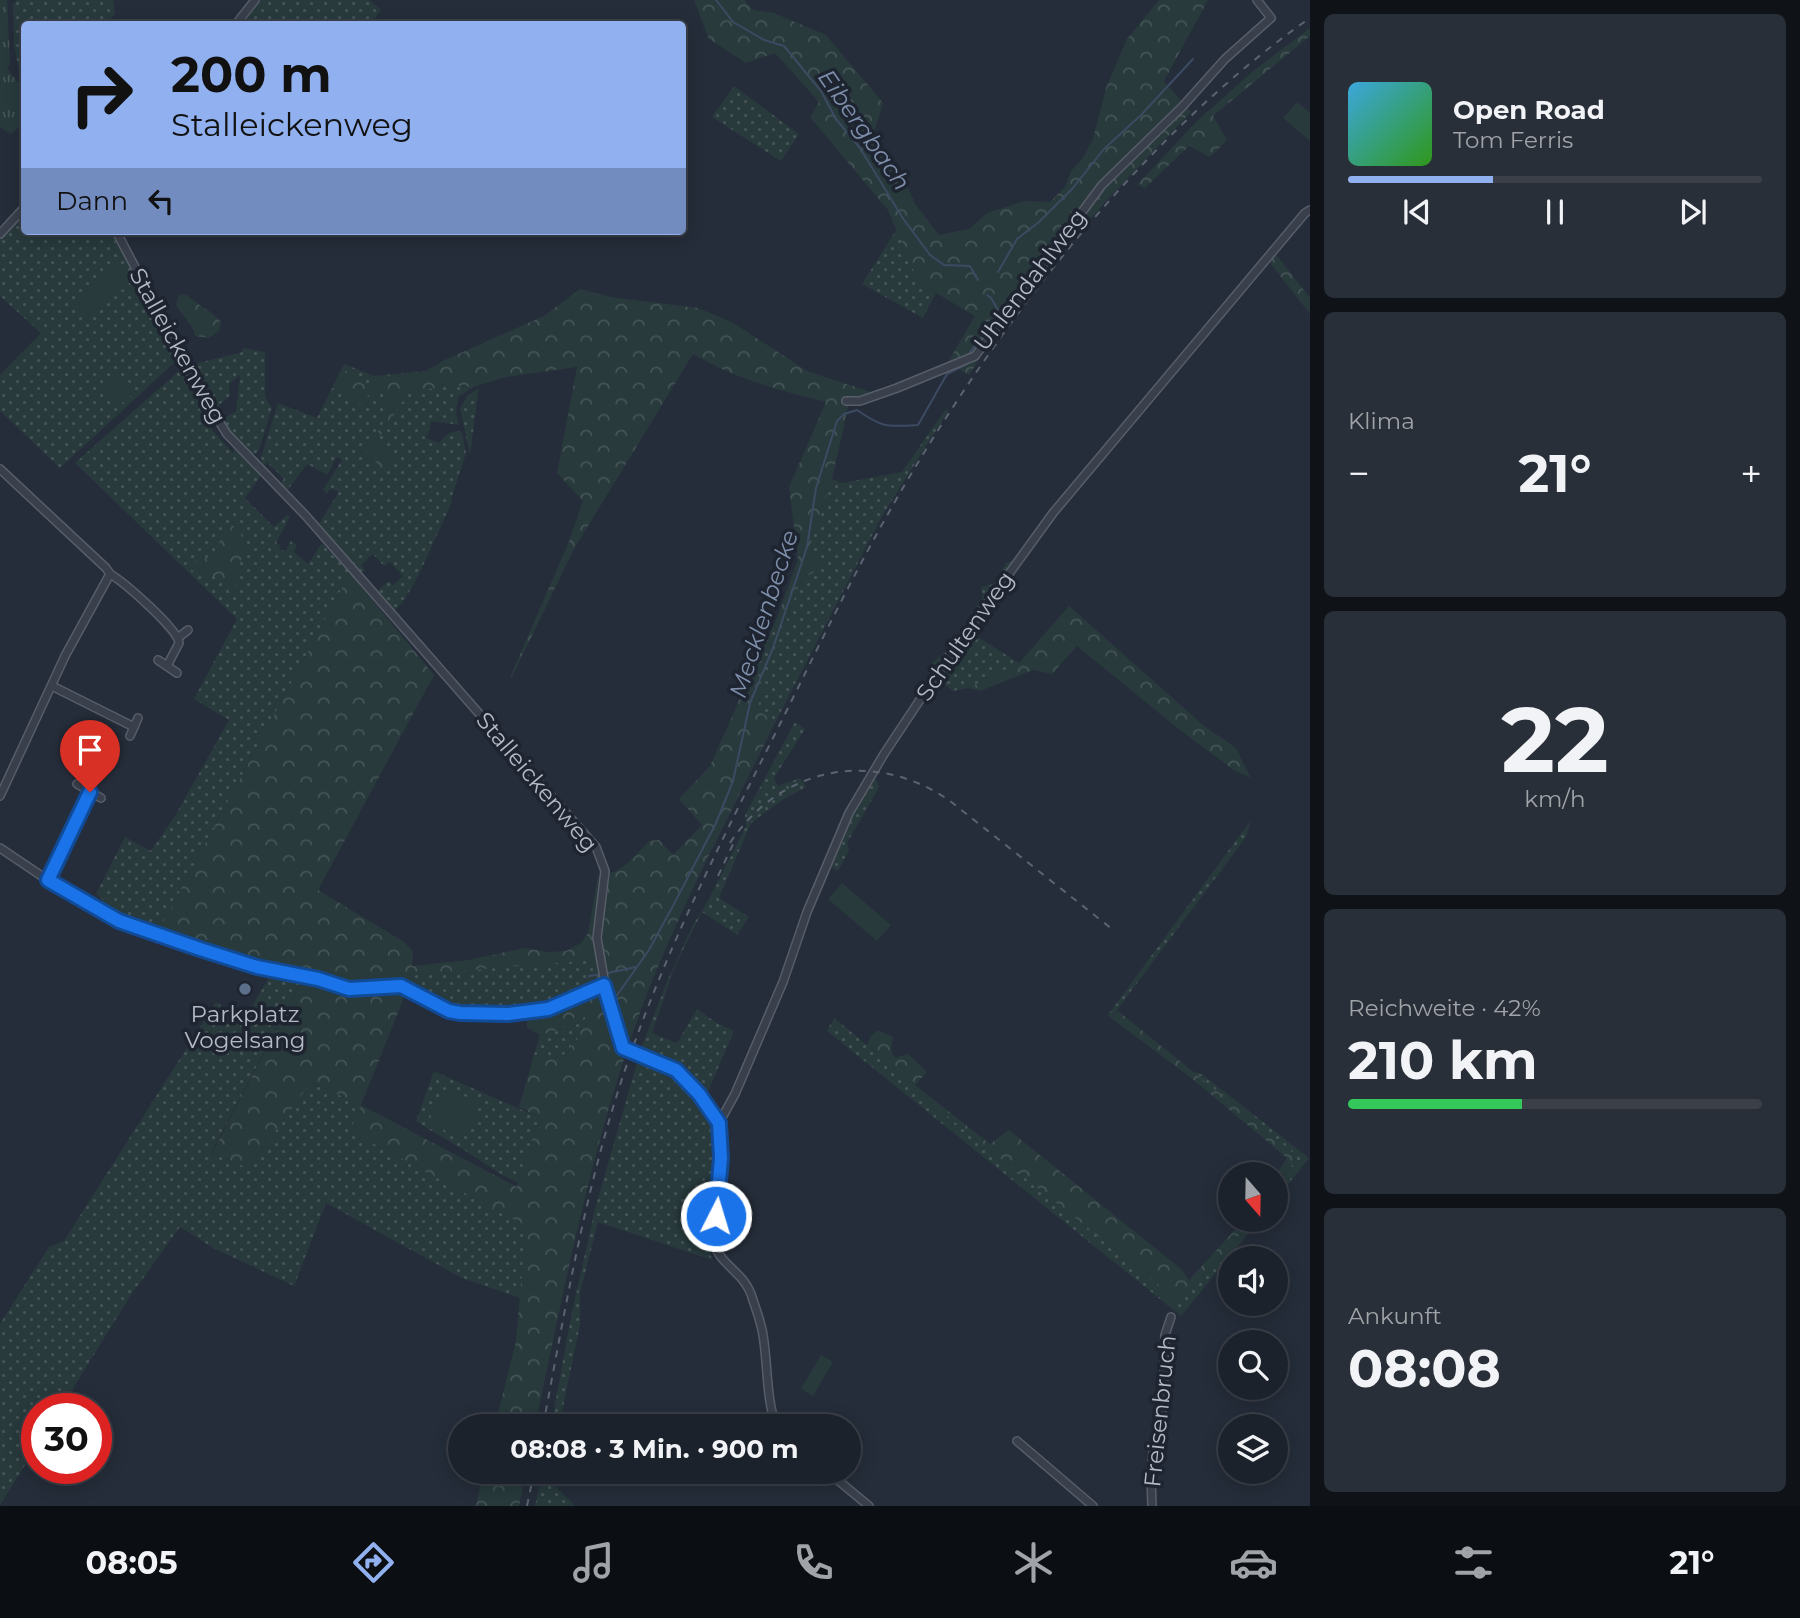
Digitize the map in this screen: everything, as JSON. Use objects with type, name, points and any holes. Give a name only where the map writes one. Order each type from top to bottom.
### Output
[{"type":"street","points":[[238,21],[256,0]]},
{"type":"street","name":"Uhlendahlweg","points":[[846,401],[860,401],[897,388],[967,360],[983,348],[1022,290],[1102,184],[1182,107],[1225,59],[1271,18],[1257,0]]},
{"type":"street","name":"Schultenweg","points":[[719,1123],[735,1094],[783,982],[807,912],[849,813],[905,723],[945,662],[1053,513],[1254,271],[1310,210]]},
{"type":"street","points":[[0,234],[21,211]]},
{"type":"street","name":"Stalleickenweg","points":[[118,235],[199,389],[227,434],[308,518],[596,847],[605,871],[597,938],[603,977],[623,1048],[676,1070],[699,1094],[719,1123]]},
{"type":"street","points":[[0,481],[3,472],[179,638]]},
{"type":"street","points":[[0,796],[86,615],[110,574]]},
{"type":"street","points":[[167,666],[179,638],[188,631]]},
{"type":"street","points":[[158,660],[177,673]]},
{"type":"street","points":[[52,686],[134,727]]},
{"type":"street","points":[[130,736],[138,718]]},
{"type":"street","points":[[77,784],[101,799]]},
{"type":"street","points":[[48,880],[90,792]]},
{"type":"street","points":[[0,848],[48,880],[119,921],[257,967],[318,979],[349,989],[401,986],[449,1011],[508,1014],[548,1009],[603,977]]},
{"type":"street","points":[[719,1123],[721,1158],[714,1242],[717,1254],[738,1273],[750,1292],[763,1332],[774,1414]]},
{"type":"street","name":"Freisenbruch","points":[[1152,1506],[1153,1452],[1163,1406],[1165,1335],[1171,1317]]},
{"type":"street","points":[[1017,1441],[1093,1506]]},
{"type":"street","points":[[842,1484],[869,1506]]},
{"type":"green space","points":[[0,0],[7,0],[10,64],[7,68],[21,86],[21,126],[11,134],[0,127]]},
{"type":"green space","points":[[17,0],[113,0],[115,14],[108,21],[21,21],[21,81],[14,45],[13,4]]},
{"type":"green space","points":[[261,0],[369,0],[381,10],[373,21],[244,21]]},
{"type":"green space","points":[[694,0],[744,0],[753,10],[774,13],[826,35],[883,103],[872,139],[904,179],[915,204],[939,235],[969,229],[987,213],[1024,201],[1050,202],[1065,187],[1071,171],[1082,159],[1093,139],[1106,88],[1127,39],[1159,0],[1208,0],[1164,81],[1191,112],[1045,271],[1018,304],[969,375],[948,362],[975,316],[919,283],[888,210],[810,117],[819,102],[775,53],[746,63],[709,39]]},
{"type":"green space","points":[[1310,28],[1310,36],[1213,116],[1227,140],[1210,157],[1189,146],[1145,188],[1137,185],[1197,121],[1252,72]]},
{"type":"green space","points":[[734,86],[799,134],[781,161],[712,117]]},
{"type":"green space","points":[[1297,102],[1310,113],[1310,141],[1283,118]]},
{"type":"green space","points":[[21,216],[21,235],[115,235],[176,361],[60,468],[0,411],[0,375],[41,333],[0,296],[0,239]]},
{"type":"green space","points":[[897,229],[919,283],[936,293],[923,318],[862,284]]},
{"type":"green space","points":[[1272,249],[1310,298],[1310,314],[1267,259]]},
{"type":"green space","points":[[119,265],[133,280],[86,322],[72,307]]},
{"type":"green space","points":[[580,289],[611,297],[698,308],[732,322],[807,371],[874,393],[850,398],[832,479],[810,546],[822,561],[820,568],[801,580],[786,622],[775,623],[798,559],[789,487],[826,402],[758,383],[693,354],[574,549],[511,679],[568,544],[583,501],[557,473],[577,367],[506,377],[473,387],[438,384],[435,388],[408,393],[377,441],[377,446],[391,457],[384,471],[366,452],[386,414],[388,406],[382,392],[372,391],[361,404],[332,388],[342,369],[363,379],[364,385],[383,380],[385,376],[426,371],[544,316]]},
{"type":"green space","points":[[186,294],[221,322],[219,331],[209,338],[195,336],[192,327],[178,308],[176,304],[179,295]]},
{"type":"green space","points":[[243,348],[265,352],[265,397],[272,408],[259,450],[255,454],[250,454],[221,420],[236,411],[240,375],[229,384],[230,396],[219,405],[225,413],[219,418],[191,365],[242,352]]},
{"type":"green space","points":[[447,359],[438,384],[473,387],[458,397],[456,413],[459,425],[431,421],[428,436],[424,437],[439,443],[452,432],[462,432],[466,453],[451,499],[453,500],[426,559],[403,602],[396,609],[392,609],[376,592],[389,581],[393,585],[403,576],[390,562],[384,566],[373,554],[361,565],[365,570],[360,574],[354,563],[318,525],[339,492],[331,489],[327,493],[323,490],[342,460],[337,457],[327,475],[307,464],[287,491],[280,484],[284,479],[267,462],[263,466],[261,457],[278,403],[317,418],[344,364],[374,376],[426,371]]},
{"type":"green space","points":[[180,370],[196,394],[212,430],[233,453],[235,447],[260,472],[260,477],[245,498],[274,527],[287,515],[290,516],[276,543],[281,546],[279,549],[285,551],[291,541],[297,545],[294,552],[308,564],[322,543],[350,573],[158,932],[101,908],[103,900],[96,894],[125,837],[151,851],[175,816],[229,720],[194,699],[237,619],[75,463]]},
{"type":"green space","points":[[119,373],[136,391],[120,405],[104,388]]},
{"type":"green space","points":[[479,388],[470,455],[460,408],[467,396]]},
{"type":"green space","points":[[945,410],[949,410],[882,516],[775,723],[758,711],[762,680],[753,669],[775,623],[786,622],[801,580],[822,561],[810,546],[832,479],[842,483],[902,472]]},
{"type":"green space","points":[[224,524],[237,527],[244,546],[237,569],[236,585],[230,590],[219,579],[204,571],[199,577],[186,564],[217,555]]},
{"type":"green space","points":[[1019,559],[968,631],[1019,663],[968,688],[953,691],[935,677],[932,663],[946,651],[983,597],[981,587],[994,584],[1006,563]]},
{"type":"green space","points":[[350,573],[434,675],[318,890],[404,942],[413,951],[412,966],[469,960],[524,948],[548,952],[566,951],[581,943],[588,933],[598,876],[621,868],[649,841],[659,840],[673,855],[702,825],[679,799],[710,766],[753,669],[762,680],[758,710],[775,723],[667,945],[620,1070],[592,1171],[538,1414],[498,1414],[516,1341],[526,1226],[350,1131],[361,1105],[311,1082],[249,1168],[212,1153],[304,977],[158,932]],"holes":[[[602,959],[604,986],[527,1018],[527,1028],[540,1035],[561,1029],[590,1004],[578,1039],[559,1060],[534,1055],[519,1107],[540,1118],[517,1187],[361,1105],[413,975]]]},
{"type":"green space","points":[[1069,606],[1204,726],[1236,748],[1250,777],[1235,771],[1180,730],[1077,646],[1052,674],[1033,670],[980,691],[968,688],[1019,663]]},
{"type":"green space","points":[[795,722],[805,729],[774,778],[778,786],[800,778],[806,787],[751,823],[719,898],[749,917],[737,935],[702,912],[675,966],[652,1033],[677,1043],[697,1009],[734,1031],[706,1096],[681,1072],[640,1051],[669,977],[693,925],[746,826],[745,815]]},
{"type":"green space","points":[[873,772],[879,787],[847,843],[849,850],[838,871],[830,866]]},
{"type":"green space","points":[[1251,820],[1246,837],[1111,1018],[1108,1015]]},
{"type":"green space","points":[[842,883],[891,925],[877,941],[828,899]]},
{"type":"green space","points":[[598,959],[603,984],[570,999],[544,1006],[487,1011],[461,1008],[410,983],[413,975]]},
{"type":"green space","points":[[272,972],[302,980],[211,1153],[249,1168],[310,1082],[361,1105],[351,1131],[527,1226],[520,1298],[462,1278],[326,1203],[294,1286],[215,1249],[180,1227],[129,1298],[70,1393],[21,1393],[21,1472],[0,1505],[0,1324],[49,1247],[64,1241],[216,1002],[244,1021]]},
{"type":"green space","points":[[591,1002],[578,1039],[559,1060],[534,1055],[540,1035],[561,1029]]},
{"type":"green space","points":[[1118,1011],[1295,1154],[1295,1161],[1288,1171],[1288,1162],[1284,1162],[1287,1158],[1190,1077],[1111,1018]]},
{"type":"green space","points":[[834,1018],[895,1068],[894,1073],[1156,1282],[1175,1305],[1218,1258],[1218,1270],[1181,1316],[827,1031]]},
{"type":"green space","points":[[878,1030],[893,1037],[891,1050],[895,1058],[908,1054],[927,1072],[915,1085],[990,1144],[1009,1130],[1181,1269],[1189,1280],[1218,1248],[1218,1259],[1175,1306],[1156,1282],[893,1073],[895,1068],[867,1045]]},
{"type":"green space","points":[[637,1063],[683,1081],[715,1123],[717,1171],[708,1246],[712,1260],[598,1222],[580,1293],[580,1325],[561,1414],[553,1414],[571,1317],[595,1209]]},
{"type":"green space","points":[[434,1071],[540,1118],[517,1182],[416,1121]]},
{"type":"green space","points":[[1192,1071],[1203,1075],[1309,1158],[1288,1184],[1288,1171],[1295,1161]]},
{"type":"green space","points":[[446,1089],[474,1100],[480,1106],[462,1140],[432,1123],[430,1111]]},
{"type":"green space","points":[[1233,1232],[1242,1232],[1229,1246],[1220,1246]]},
{"type":"green space","points":[[1242,1232],[1249,1232],[1238,1246],[1229,1246]]},
{"type":"green space","points":[[821,1355],[833,1362],[813,1396],[801,1389]]},
{"type":"green space","points":[[481,1484],[524,1484],[519,1506],[476,1506]]},
{"type":"green space","points":[[540,1484],[553,1484],[575,1506],[535,1506]]},
{"type":"waterway","name":"Eibergbach","points":[[716,0],[733,22],[764,40],[784,46],[821,91],[836,119],[860,148],[902,217],[930,255],[944,265],[970,266],[978,280]]},
{"type":"waterway","name":"Eibergbach","points":[[998,272],[1017,239],[1039,222],[1072,189],[1104,149],[1141,115],[1193,59]]},
{"type":"waterway","name":"Mecklenbecke","points":[[967,356],[990,326],[998,310],[987,295]]},
{"type":"waterway","name":"Mecklenbecke","points":[[615,998],[649,950],[716,823],[733,781],[750,703],[773,648],[807,547],[816,488],[837,421],[844,414],[857,410],[886,425],[918,425],[947,374],[967,362]]},
{"type":"waterway","points":[[608,973],[636,967]]},
{"type":"waterway","points":[[589,976],[602,974]]},
{"type":"railway","points":[[545,1414],[591,1189],[617,1096],[647,1009],[681,927],[719,847],[879,530],[965,389],[1014,319],[1068,250],[1124,184],[1184,123],[1246,67],[1310,18]]},
{"type":"railway","points":[[730,843],[751,817],[775,796],[802,782],[831,773],[860,771],[891,774],[921,784],[950,801],[1112,929]]},
{"type":"railway","points":[[718,876],[736,838]]},
{"type":"railway","points":[[527,1506],[532,1484]]},
{"type":"place","name":"Parkplatz Vogelsang","points":[[245,989]]},
{"type":"route","points":[[90,792],[48,880],[119,921],[249,964],[318,979],[349,989],[401,986],[449,1011],[460,1013],[508,1014],[548,1009],[604,985],[623,1048],[676,1070],[699,1094],[719,1123],[721,1158],[716,1216]]}]
